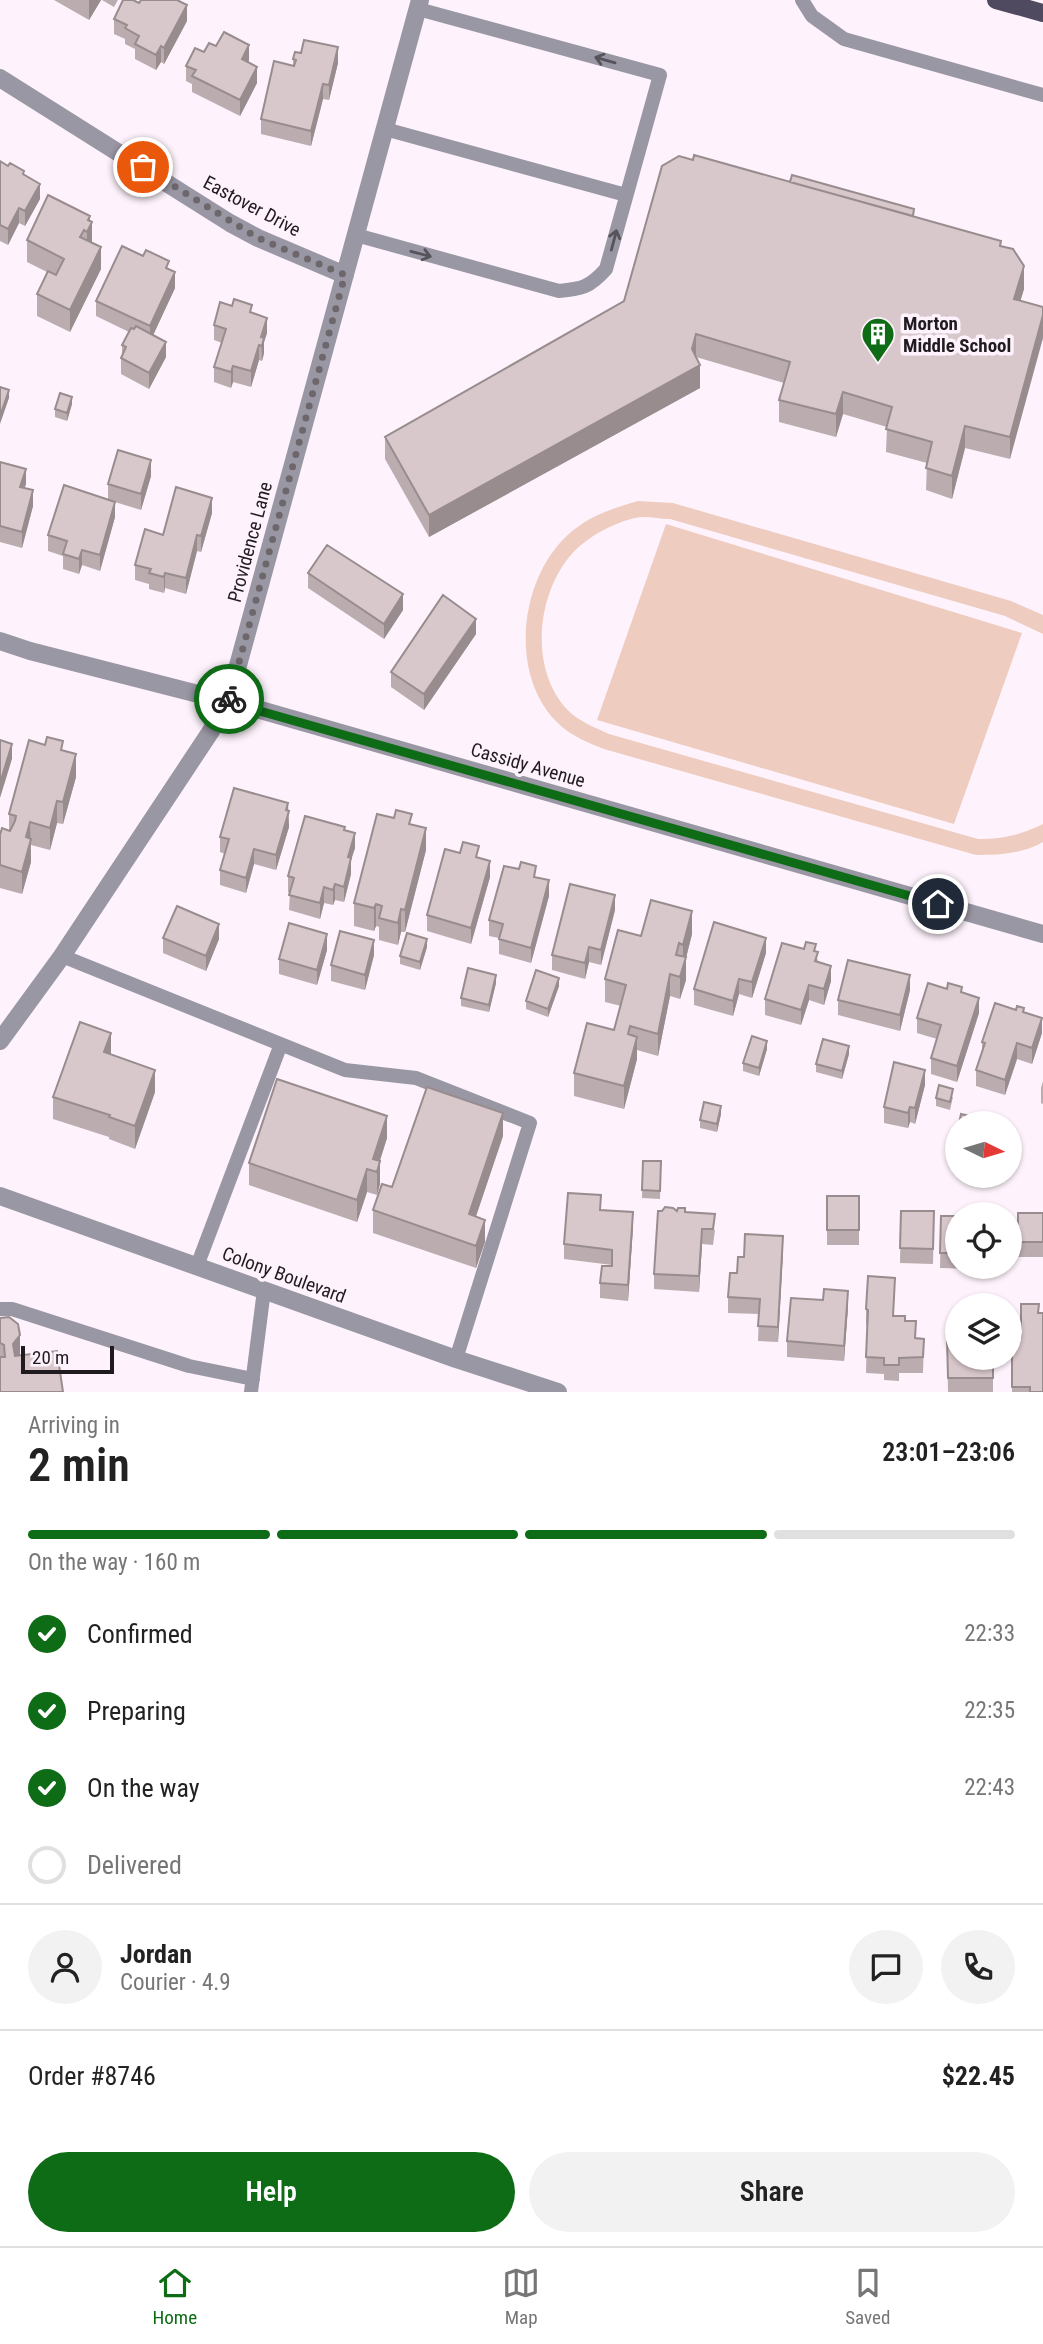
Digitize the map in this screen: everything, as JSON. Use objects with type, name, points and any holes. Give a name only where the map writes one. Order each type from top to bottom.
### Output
[{"type":"main road","points":[[996,0],[1043,13]]},
{"type":"street","name":"Providence Lane","points":[[0,1041],[62,956],[212,731],[228,702],[419,4]]},
{"type":"street","name":"Eastover Drive","points":[[0,78],[230,223],[258,238],[345,275]]},
{"type":"street","name":"Cassidy Avenue","points":[[0,641],[228,702],[1043,934]]},
{"type":"street","name":"Colony Boulevard","points":[[0,1196],[555,1392]]},
{"type":"lane","points":[[802,0],[812,16],[844,38],[1043,95]]},
{"type":"lane","points":[[355,235],[559,291],[580,289],[595,282],[606,269],[660,75],[419,4]]},
{"type":"lane","points":[[385,129],[626,195]]},
{"type":"lane","points":[[62,956],[345,1070],[416,1079],[530,1123],[456,1359]]},
{"type":"lane","points":[[197,1266],[281,1044]]},
{"type":"lane","points":[[0,1309],[12,1309],[252,1385],[264,1290]]},
{"type":"shaded area","points":[[638,501],[673,503],[1011,601],[1043,615],[1043,634],[1005,616],[670,519],[636,518],[601,531],[571,555],[548,598],[542,649],[547,673],[557,696],[572,714],[609,734],[978,839],[1011,836],[1043,824],[1043,842],[1019,851],[976,855],[604,749],[576,737],[561,726],[543,705],[532,680],[526,652],[526,623],[532,594],[543,568],[559,544],[579,526],[600,514]]},
{"type":"shaded area","points":[[666,524],[1022,633],[954,824],[597,720]]},
{"type":"building","points":[[123,0],[139,3],[141,0],[177,0],[187,5],[164,48],[161,46],[156,55],[135,44],[139,36],[125,28],[127,25],[114,19]]},
{"type":"building","points":[[224,32],[249,45],[242,59],[257,67],[240,100],[192,76],[196,70],[186,66],[195,48],[204,52],[209,43],[216,46]]},
{"type":"building","points":[[304,40],[338,47],[329,85],[323,84],[311,131],[261,119],[274,61],[294,66],[295,52],[301,53]]},
{"type":"building","name":"Morton Middle School","points":[[694,155],[1001,241],[1000,246],[1013,249],[1024,266],[1014,299],[1043,307],[1043,315],[1010,437],[965,426],[952,476],[926,468],[932,442],[886,429],[892,407],[843,392],[836,414],[779,400],[790,362],[696,334],[692,349],[700,365],[429,515],[385,437],[624,301],[662,166],[679,156],[693,160]]},
{"type":"building","points":[[0,161],[24,171],[23,174],[40,184],[25,211],[19,208],[8,229],[0,225]]},
{"type":"building","points":[[792,175],[914,209],[913,216],[790,182]]},
{"type":"building","points":[[48,195],[90,216],[88,220],[92,222],[87,232],[84,230],[80,237],[101,247],[70,310],[37,294],[48,271],[56,275],[64,259],[27,240]]},
{"type":"building","points":[[122,246],[143,256],[146,250],[169,261],[166,268],[175,272],[150,326],[96,301]]},
{"type":"building","points":[[234,299],[252,305],[250,312],[267,318],[261,337],[264,338],[262,346],[259,345],[251,371],[233,366],[231,372],[214,367],[226,329],[214,325],[220,302],[232,306]]},
{"type":"building","points":[[136,326],[166,342],[149,373],[121,358],[126,347],[122,345],[131,328]]},
{"type":"building","points":[[0,387],[9,390],[0,416]]},
{"type":"building","points":[[60,393],[72,397],[67,413],[55,409]]},
{"type":"building","points":[[118,450],[151,460],[141,494],[108,484]]},
{"type":"building","points":[[0,462],[26,469],[20,487],[33,490],[22,532],[0,526]]},
{"type":"building","points":[[64,485],[115,502],[100,555],[82,550],[79,559],[63,554],[67,541],[48,535]]},
{"type":"building","points":[[176,487],[212,498],[201,536],[197,535],[186,578],[165,573],[164,577],[149,573],[151,569],[135,565],[145,529],[163,535]]},
{"type":"building","points":[[327,545],[403,594],[384,624],[308,573]]},
{"type":"building","points":[[443,595],[476,619],[424,694],[391,672]]},
{"type":"building","points":[[47,737],[63,741],[61,750],[76,754],[63,802],[57,801],[50,828],[30,822],[26,837],[31,839],[22,872],[0,865],[0,835],[2,828],[10,831],[15,821],[16,816],[9,814],[29,740],[45,745]]},
{"type":"building","points":[[0,740],[12,744],[0,783]]},
{"type":"building","points":[[234,788],[288,803],[286,810],[289,811],[276,855],[254,849],[246,878],[220,870],[229,839],[220,837]]},
{"type":"building","points":[[396,810],[412,814],[409,824],[426,828],[405,910],[401,909],[398,923],[379,918],[382,906],[376,904],[374,908],[354,903],[377,814],[394,818]]},
{"type":"building","points":[[305,816],[345,827],[344,830],[355,833],[344,887],[335,884],[333,890],[324,887],[320,903],[289,895],[294,878],[288,876]]},
{"type":"building","points":[[463,842],[479,846],[476,857],[490,861],[471,928],[427,915],[445,849],[460,853]]},
{"type":"building","points":[[521,862],[536,866],[534,877],[549,880],[531,948],[499,939],[503,924],[489,920],[504,866],[519,869]]},
{"type":"building","points":[[570,884],[615,895],[601,950],[589,947],[585,963],[552,955]]},
{"type":"building","points":[[651,900],[692,911],[683,945],[679,943],[676,955],[686,957],[680,977],[670,974],[658,1034],[630,1026],[628,1034],[637,1037],[624,1086],[574,1073],[587,1023],[614,1030],[626,985],[605,979],[618,930],[641,936]]},
{"type":"building","points":[[177,906],[219,924],[206,956],[163,938]]},
{"type":"building","points":[[714,922],[766,938],[752,982],[739,979],[733,1001],[694,989]]},
{"type":"building","points":[[289,923],[327,934],[317,970],[279,959]]},
{"type":"building","points":[[340,931],[374,940],[365,975],[331,965]]},
{"type":"building","points":[[407,933],[427,939],[420,962],[400,956]]},
{"type":"building","points":[[806,942],[816,944],[814,951],[818,952],[815,961],[831,966],[824,989],[809,985],[801,1010],[765,999],[782,943],[804,949]]},
{"type":"building","points":[[848,960],[910,975],[900,1015],[838,1000]]},
{"type":"building","points":[[468,968],[496,975],[489,1005],[461,998]]},
{"type":"building","points":[[536,970],[559,978],[548,1009],[526,1001]]},
{"type":"building","points":[[928,983],[947,989],[948,983],[962,987],[961,992],[979,998],[957,1066],[931,1058],[941,1025],[917,1018]]},
{"type":"building","points":[[995,1003],[1016,1010],[1017,1006],[1024,1008],[1023,1012],[1042,1018],[1032,1048],[1017,1043],[1005,1080],[976,1070]]},
{"type":"building","points":[[80,1022],[111,1033],[104,1052],[155,1070],[135,1126],[53,1097]]},
{"type":"building","points":[[752,1036],[767,1041],[759,1068],[743,1063]]},
{"type":"building","points":[[823,1039],[849,1046],[842,1071],[816,1064]]},
{"type":"building","points":[[894,1062],[925,1070],[915,1108],[910,1107],[908,1113],[884,1107]]},
{"type":"building","points":[[277,1079],[387,1116],[373,1159],[380,1161],[377,1172],[367,1169],[357,1200],[249,1163]]},
{"type":"building","points":[[939,1085],[953,1089],[950,1102],[936,1098]]},
{"type":"building","points":[[427,1087],[503,1113],[469,1214],[485,1220],[476,1246],[373,1210],[382,1184],[392,1187]]},
{"type":"building","points":[[704,1102],[721,1106],[717,1124],[700,1120]]},
{"type":"building","points":[[643,1161],[661,1161],[660,1191],[642,1190]]},
{"type":"building","points":[[568,1193],[601,1195],[600,1210],[633,1212],[628,1285],[600,1283],[602,1266],[612,1266],[612,1250],[564,1244]]},
{"type":"building","points":[[827,1196],[859,1196],[859,1230],[827,1230]]},
{"type":"building","points":[[665,1207],[677,1211],[678,1208],[685,1208],[685,1212],[715,1214],[713,1229],[702,1229],[699,1276],[654,1274],[658,1211]]},
{"type":"building","points":[[901,1211],[934,1211],[933,1249],[900,1248]]},
{"type":"building","points":[[1022,1213],[1043,1213],[1043,1242],[1022,1242]]},
{"type":"building","points":[[941,1216],[945,1216],[945,1253],[940,1253]]},
{"type":"building","points":[[745,1234],[783,1236],[778,1327],[758,1326],[760,1299],[728,1297],[730,1273],[737,1273],[738,1257],[744,1257]]},
{"type":"building","points":[[868,1276],[895,1278],[893,1316],[905,1316],[905,1321],[916,1321],[915,1338],[924,1339],[923,1357],[899,1358],[899,1365],[884,1365],[884,1358],[866,1357]]},
{"type":"building","points":[[824,1289],[848,1291],[844,1346],[787,1341],[791,1298],[823,1300]]},
{"type":"building","points":[[1022,1304],[1039,1304],[1038,1313],[1043,1313],[1043,1392],[1030,1392],[1030,1387],[1012,1387],[1012,1370],[1022,1370]]},
{"type":"building","points":[[9,1317],[18,1324],[20,1335],[13,1344],[15,1356],[57,1351],[63,1392],[0,1392],[0,1357],[5,1357],[4,1345],[0,1343],[0,1318]]},
{"type":"building","points":[[948,1370],[993,1370],[993,1378],[948,1378]]},
{"type":"way so far","points":[[143,167],[258,238],[345,275],[229,699]]},
{"type":"place","name":"Morton Middle School","points":[[878,364]]},
{"type":"route","points":[[229,699],[228,702],[938,904]]}]
